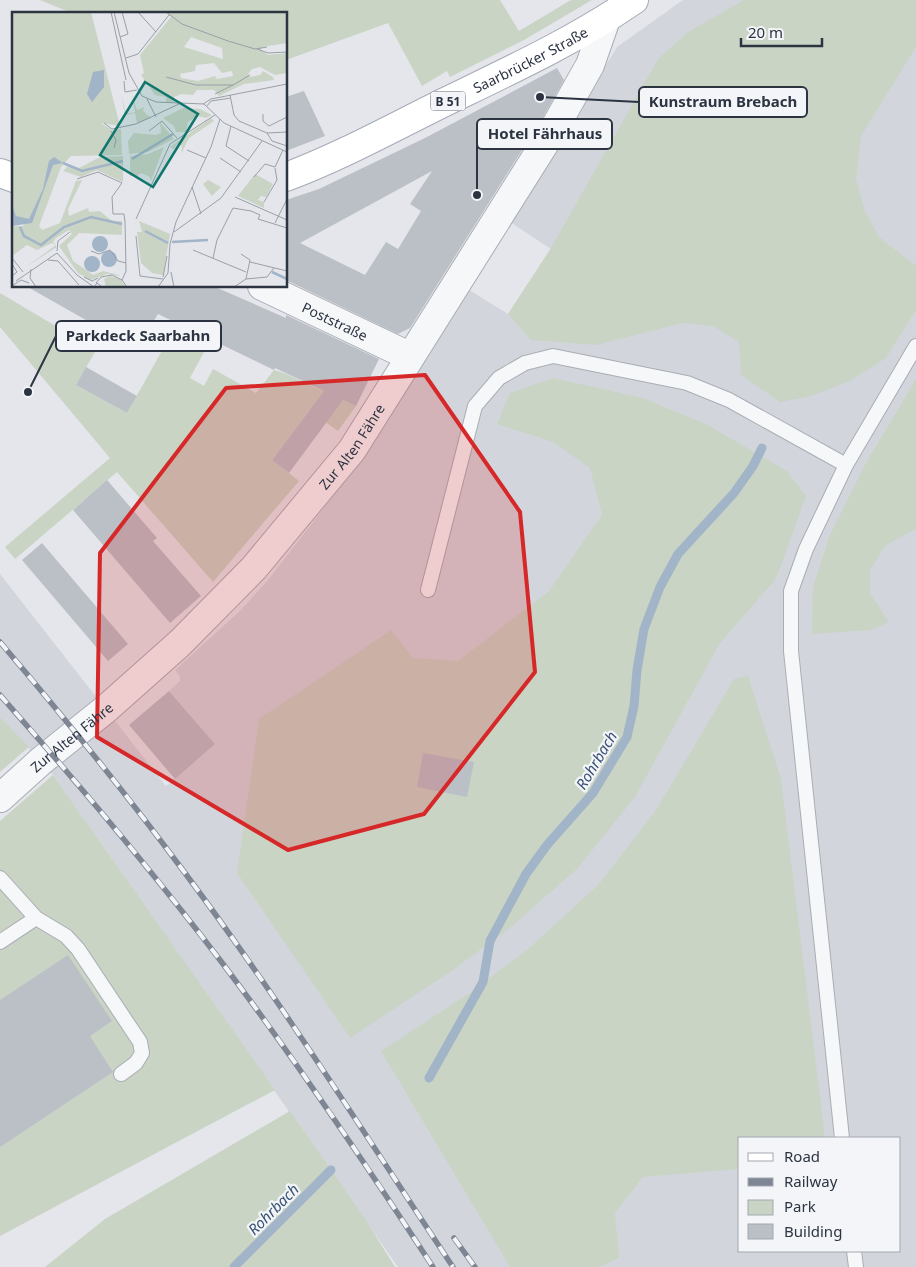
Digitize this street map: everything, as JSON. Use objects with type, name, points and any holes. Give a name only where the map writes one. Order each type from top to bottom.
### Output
[{"type":"main road","name":"Saarbrücker Straße","points":[[288,176],[359,145],[530,60],[606,19],[634,0]]},
{"type":"main road","points":[[0,173],[12,177]]},
{"type":"street","name":"Zur Alten Fähre","points":[[0,798],[180,643],[254,568],[352,450],[409,356],[574,95],[596,52],[606,19]]},
{"type":"street","name":"Poststraße","points":[[266,288],[409,356]]},
{"type":"lane","points":[[842,1137],[791,651],[791,591],[806,549],[846,465],[916,346]]},
{"type":"lane","points":[[428,590],[475,406],[499,378],[524,363],[553,356],[687,383],[729,400],[846,465]]},
{"type":"lane","points":[[0,878],[36,918],[66,936],[78,949],[140,1042],[142,1053],[136,1063],[121,1074]]},
{"type":"lane","points":[[0,942],[36,918]]},
{"type":"lane","points":[[854,1252],[856,1267]]},
{"type":"highlighted area","points":[[425,375],[520,512],[535,672],[424,814],[288,850],[97,737],[100,553],[226,388]]},
{"type":"shaded area","points":[[683,0],[916,0],[916,1267],[398,1267],[53,775],[0,717],[0,574],[166,786],[215,744],[169,691],[180,681],[180,677],[175,670],[241,610],[268,580],[362,459],[466,288],[508,314],[551,249],[510,222],[617,47]]},
{"type":"green space","points":[[40,0],[500,0],[519,31],[571,0],[592,0],[524,40],[450,77],[447,71],[422,86],[388,23],[288,59],[288,12],[69,12]]},
{"type":"green space","points":[[744,0],[916,0],[916,47],[861,136],[856,179],[865,211],[879,237],[916,266],[916,310],[886,358],[850,381],[808,397],[780,402],[741,375],[739,342],[713,326],[683,323],[596,345],[531,340],[508,314],[551,248],[658,59],[688,32]]},
{"type":"green space","points":[[0,293],[96,350],[76,385],[127,413],[177,324],[210,341],[190,378],[204,386],[213,369],[256,393],[274,370],[356,406],[338,431],[309,411],[272,460],[299,481],[213,582],[117,472],[15,559],[5,547],[110,458],[0,327]]},
{"type":"green space","points":[[553,378],[643,398],[706,424],[787,471],[806,496],[776,579],[720,643],[635,797],[578,868],[511,927],[453,970],[350,1038],[237,873],[259,719],[391,630],[413,658],[458,661],[549,591],[602,515],[590,468],[553,442],[497,424],[510,393]]},
{"type":"green space","points":[[916,379],[916,529],[886,545],[870,570],[870,593],[889,622],[872,630],[812,634],[813,587],[830,535],[866,463]]},
{"type":"green space","points":[[748,676],[781,779],[825,1137],[738,1137],[738,1169],[643,1177],[615,1213],[619,1258],[599,1267],[510,1267],[381,1051],[471,992],[527,950],[599,884],[656,810],[734,679]]},
{"type":"green space","points":[[0,717],[29,747],[0,772]]},
{"type":"green space","points":[[53,775],[275,1090],[0,1236],[0,821]]},
{"type":"green space","points":[[290,1111],[364,1217],[395,1267],[45,1267],[105,1219]]},
{"type":"building","points":[[557,68],[564,80],[542,119],[534,124],[532,134],[410,328],[398,334],[288,281],[288,199],[319,189],[425,138]],"holes":[[[432,171],[410,204],[421,211],[398,249],[386,242],[365,275],[300,243]]]},
{"type":"building","points":[[304,91],[325,136],[288,150],[288,96]]},
{"type":"building","points":[[30,288],[218,288],[286,318],[286,315],[379,359],[356,406],[343,400],[289,473],[272,460],[324,391],[275,368],[274,370],[158,314],[137,349]]},
{"type":"building","points":[[86,367],[137,396],[127,413],[76,385]]},
{"type":"building","points":[[107,480],[157,538],[153,541],[201,596],[170,623],[73,510]]},
{"type":"building","points":[[42,543],[128,644],[108,661],[22,560]]},
{"type":"building","points":[[169,691],[215,744],[175,779],[129,725]]},
{"type":"building","points":[[423,753],[474,762],[467,797],[417,787]]},
{"type":"building","points":[[68,955],[112,1021],[90,1036],[113,1072],[0,1147],[0,1000]]},
{"type":"waterway","name":"Rohrbach","points":[[429,1078],[483,982],[490,941],[526,874],[547,845],[593,793],[627,737],[634,706],[637,670],[644,629],[660,587],[678,554],[734,493],[753,466],[762,448]]},
{"type":"waterway","name":"Rohrbach","points":[[234,1267],[331,1170]]},
{"type":"railway","points":[[0,642],[116,782],[218,917],[320,1066],[453,1267]]},
{"type":"railway","points":[[0,695],[112,825],[220,960],[329,1112],[433,1267]]},
{"type":"railway","points":[[454,1238],[475,1267]]},
{"type":"place","name":"Kunstraum Brebach","points":[[540,97]]},
{"type":"place","name":"Hotel Fährhaus","points":[[477,195]]},
{"type":"place","name":"Parkdeck Saarbahn","points":[[28,392]]}]
